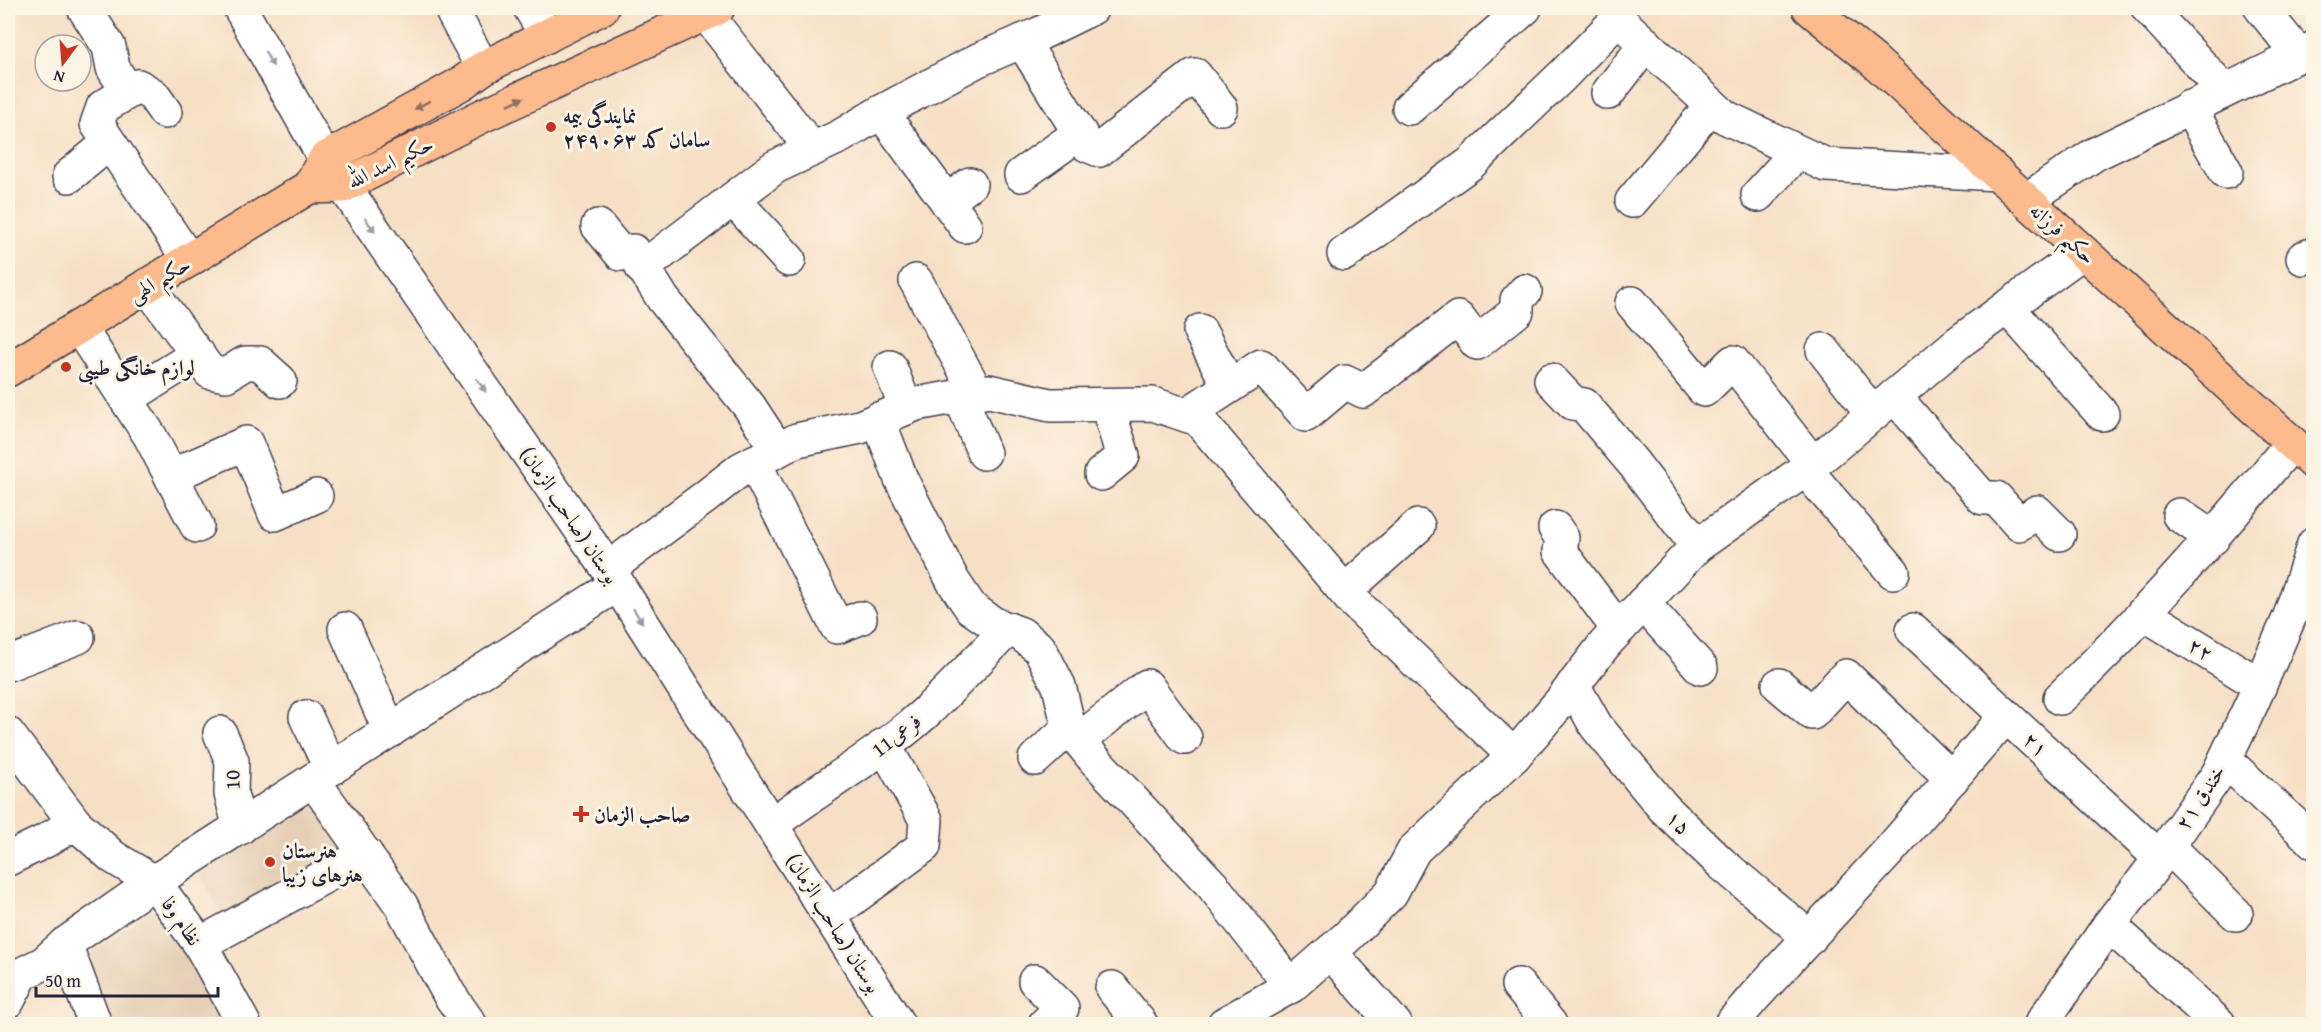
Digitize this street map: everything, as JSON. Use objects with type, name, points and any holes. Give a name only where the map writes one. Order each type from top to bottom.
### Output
[{"type":"main road","name":"حکیم اسد الله","points":[[317,173],[473,75],[602,8]]},
{"type":"main road","name":"حکیم فرزانه","points":[[1809,8],[1873,60],[2302,453]]},
{"type":"main road","name":"حکیم اسد الله","points":[[317,173],[343,186],[482,116],[712,11]]},
{"type":"main road","points":[[473,75],[482,116]]},
{"type":"main road","name":"حکیم الهی","points":[[8,370],[189,260],[317,173]]},
{"type":"street","points":[[84,8],[110,47],[113,68],[128,92]]},
{"type":"street","points":[[240,8],[317,173]]},
{"type":"street","points":[[530,8],[547,36]]},
{"type":"street","points":[[642,268],[775,167],[841,136],[978,60],[1092,8]]},
{"type":"street","points":[[1409,108],[1525,8]]},
{"type":"street","points":[[2148,8],[2224,90]]},
{"type":"street","points":[[2026,200],[2095,154],[2306,52],[2261,8]]},
{"type":"street","points":[[712,11],[812,149]]},
{"type":"street","points":[[453,13],[473,75]]},
{"type":"street","points":[[1344,254],[1470,164],[1618,19],[1725,117],[1826,165],[1998,174]]},
{"type":"street","points":[[1022,41],[1088,146],[1099,150],[1195,75],[1221,108]]},
{"type":"street","points":[[1608,93],[1646,44]]},
{"type":"street","points":[[165,112],[153,95],[138,87],[103,107],[97,124],[189,260]]},
{"type":"street","points":[[1632,201],[1712,105]]},
{"type":"street","points":[[2189,107],[2226,172]]},
{"type":"street","points":[[881,112],[961,204]]},
{"type":"street","points":[[1021,175],[1080,133]]},
{"type":"street","points":[[69,176],[109,143]]},
{"type":"street","points":[[1758,195],[1797,152]]},
{"type":"street","name":"بوستان (صاحب الزمان)","points":[[343,186],[613,576],[898,1024]]},
{"type":"street","points":[[733,199],[789,260]]},
{"type":"street","points":[[598,226],[621,254],[633,251],[663,299],[749,406],[766,456],[837,627],[860,618]]},
{"type":"street","points":[[1224,1024],[1261,1016],[1390,892],[1414,850],[1514,756],[1618,629],[1697,546],[1809,467],[1959,342],[2083,252]]},
{"type":"street","points":[[916,281],[969,395],[984,453]]},
{"type":"street","points":[[147,285],[210,372],[226,375],[245,363],[260,363],[280,381]]},
{"type":"street","points":[[1186,415],[1262,366],[1306,415],[1345,382],[1363,391],[1458,318],[1477,342],[1517,311],[1517,300],[1525,291]]},
{"type":"street","points":[[1632,303],[1704,390],[1733,362],[1809,467],[1893,572]]},
{"type":"street","points":[[2007,307],[2102,414]]},
{"type":"street","points":[[79,327],[150,436],[197,526]]},
{"type":"street","points":[[1200,331],[1229,387]]},
{"type":"street","points":[[1823,350],[1983,498],[1996,498],[2019,524],[2037,512],[2059,534]]},
{"type":"street","points":[[126,399],[198,354]]},
{"type":"street","points":[[890,367],[892,414],[901,479],[953,581],[971,608],[994,624],[1021,634],[1040,649],[1059,686],[1074,734],[1094,759],[1213,886],[1291,986]]},
{"type":"street","points":[[1551,380],[1573,403],[1584,405],[1634,464],[1697,546]]},
{"type":"street","points":[[8,1001],[22,975],[44,963],[65,944],[154,882],[390,731],[613,576],[741,469],[797,440],[860,427],[916,404],[989,391],[1050,405],[1154,404],[1198,418],[1345,591],[1514,756]]},
{"type":"street","points":[[1101,474],[1123,456],[1107,405]]},
{"type":"street","points":[[171,476],[246,443],[275,514],[316,496]]},
{"type":"street","points":[[2060,698],[2105,655],[2213,538],[2302,453]]},
{"type":"street","points":[[2179,515],[2213,538]]},
{"type":"street","points":[[1345,591],[1418,526]]},
{"type":"street","points":[[1555,528],[1562,538],[1560,551],[1618,629]]},
{"type":"street","name":"۲۱ خندق","points":[[2041,1024],[2218,774],[2290,616],[2313,544]]},
{"type":"street","points":[[1643,603],[1701,668]]},
{"type":"street","name":"۲۲","points":[[2143,613],[2260,685]]},
{"type":"street","points":[[345,629],[390,731]]},
{"type":"street","name":"فرعی11","points":[[771,825],[810,795],[884,745],[923,714],[1008,629]]},
{"type":"street","name":"۲۱","points":[[1913,630],[2006,716],[2236,914]]},
{"type":"street","points":[[8,664],[78,637]]},
{"type":"street","points":[[1779,685],[1812,713],[1846,676],[1952,779]]},
{"type":"street","name":"۱۵","points":[[1574,685],[1596,726],[1663,807],[1722,864],[1809,938]]},
{"type":"street","points":[[1035,759],[1147,686],[1185,738]]},
{"type":"street","points":[[1731,1024],[1889,852],[2006,716]]},
{"type":"street","points":[[306,717],[322,775],[366,855],[401,905],[450,994],[470,1024]]},
{"type":"street","name":"10","points":[[220,733],[232,761],[231,794],[240,828]]},
{"type":"street","points":[[8,734],[75,823],[113,857],[154,882]]},
{"type":"street","points":[[829,916],[924,846],[926,820],[884,745]]},
{"type":"street","points":[[2224,760],[2313,842]]},
{"type":"street","points":[[8,859],[45,842],[75,823]]},
{"type":"street","points":[[200,944],[366,855]]},
{"type":"street","name":"نظام وفا","points":[[154,882],[200,944],[244,1024]]},
{"type":"street","points":[[2109,925],[2219,1024]]},
{"type":"street","points":[[65,944],[94,1024]]},
{"type":"street","points":[[1330,952],[1395,1024]]},
{"type":"street","points":[[1035,981],[1062,1008],[1045,1024]]},
{"type":"street","points":[[1518,985],[1550,1024]]},
{"type":"street","points":[[1112,988],[1141,1024]]},
{"type":"shaded area","name":"هنرستان هنرهای زیبا","points":[[304,804],[318,810],[345,851],[223,916],[199,873]]},
{"type":"shaded area","points":[[150,910],[166,910],[227,1024],[109,1024],[88,956]]},
{"type":"place","name":"نمایندگی بیمه سامان کد ۲۴۹۰۶۳","points":[[551,127]]},
{"type":"place","name":"لوازم خانگی طیبی","points":[[66,367]]},
{"type":"place","name":"صاحب الزمان","points":[[581,814]]},
{"type":"place","name":"هنرستان هنرهای زیبا","points":[[270,862]]}]
